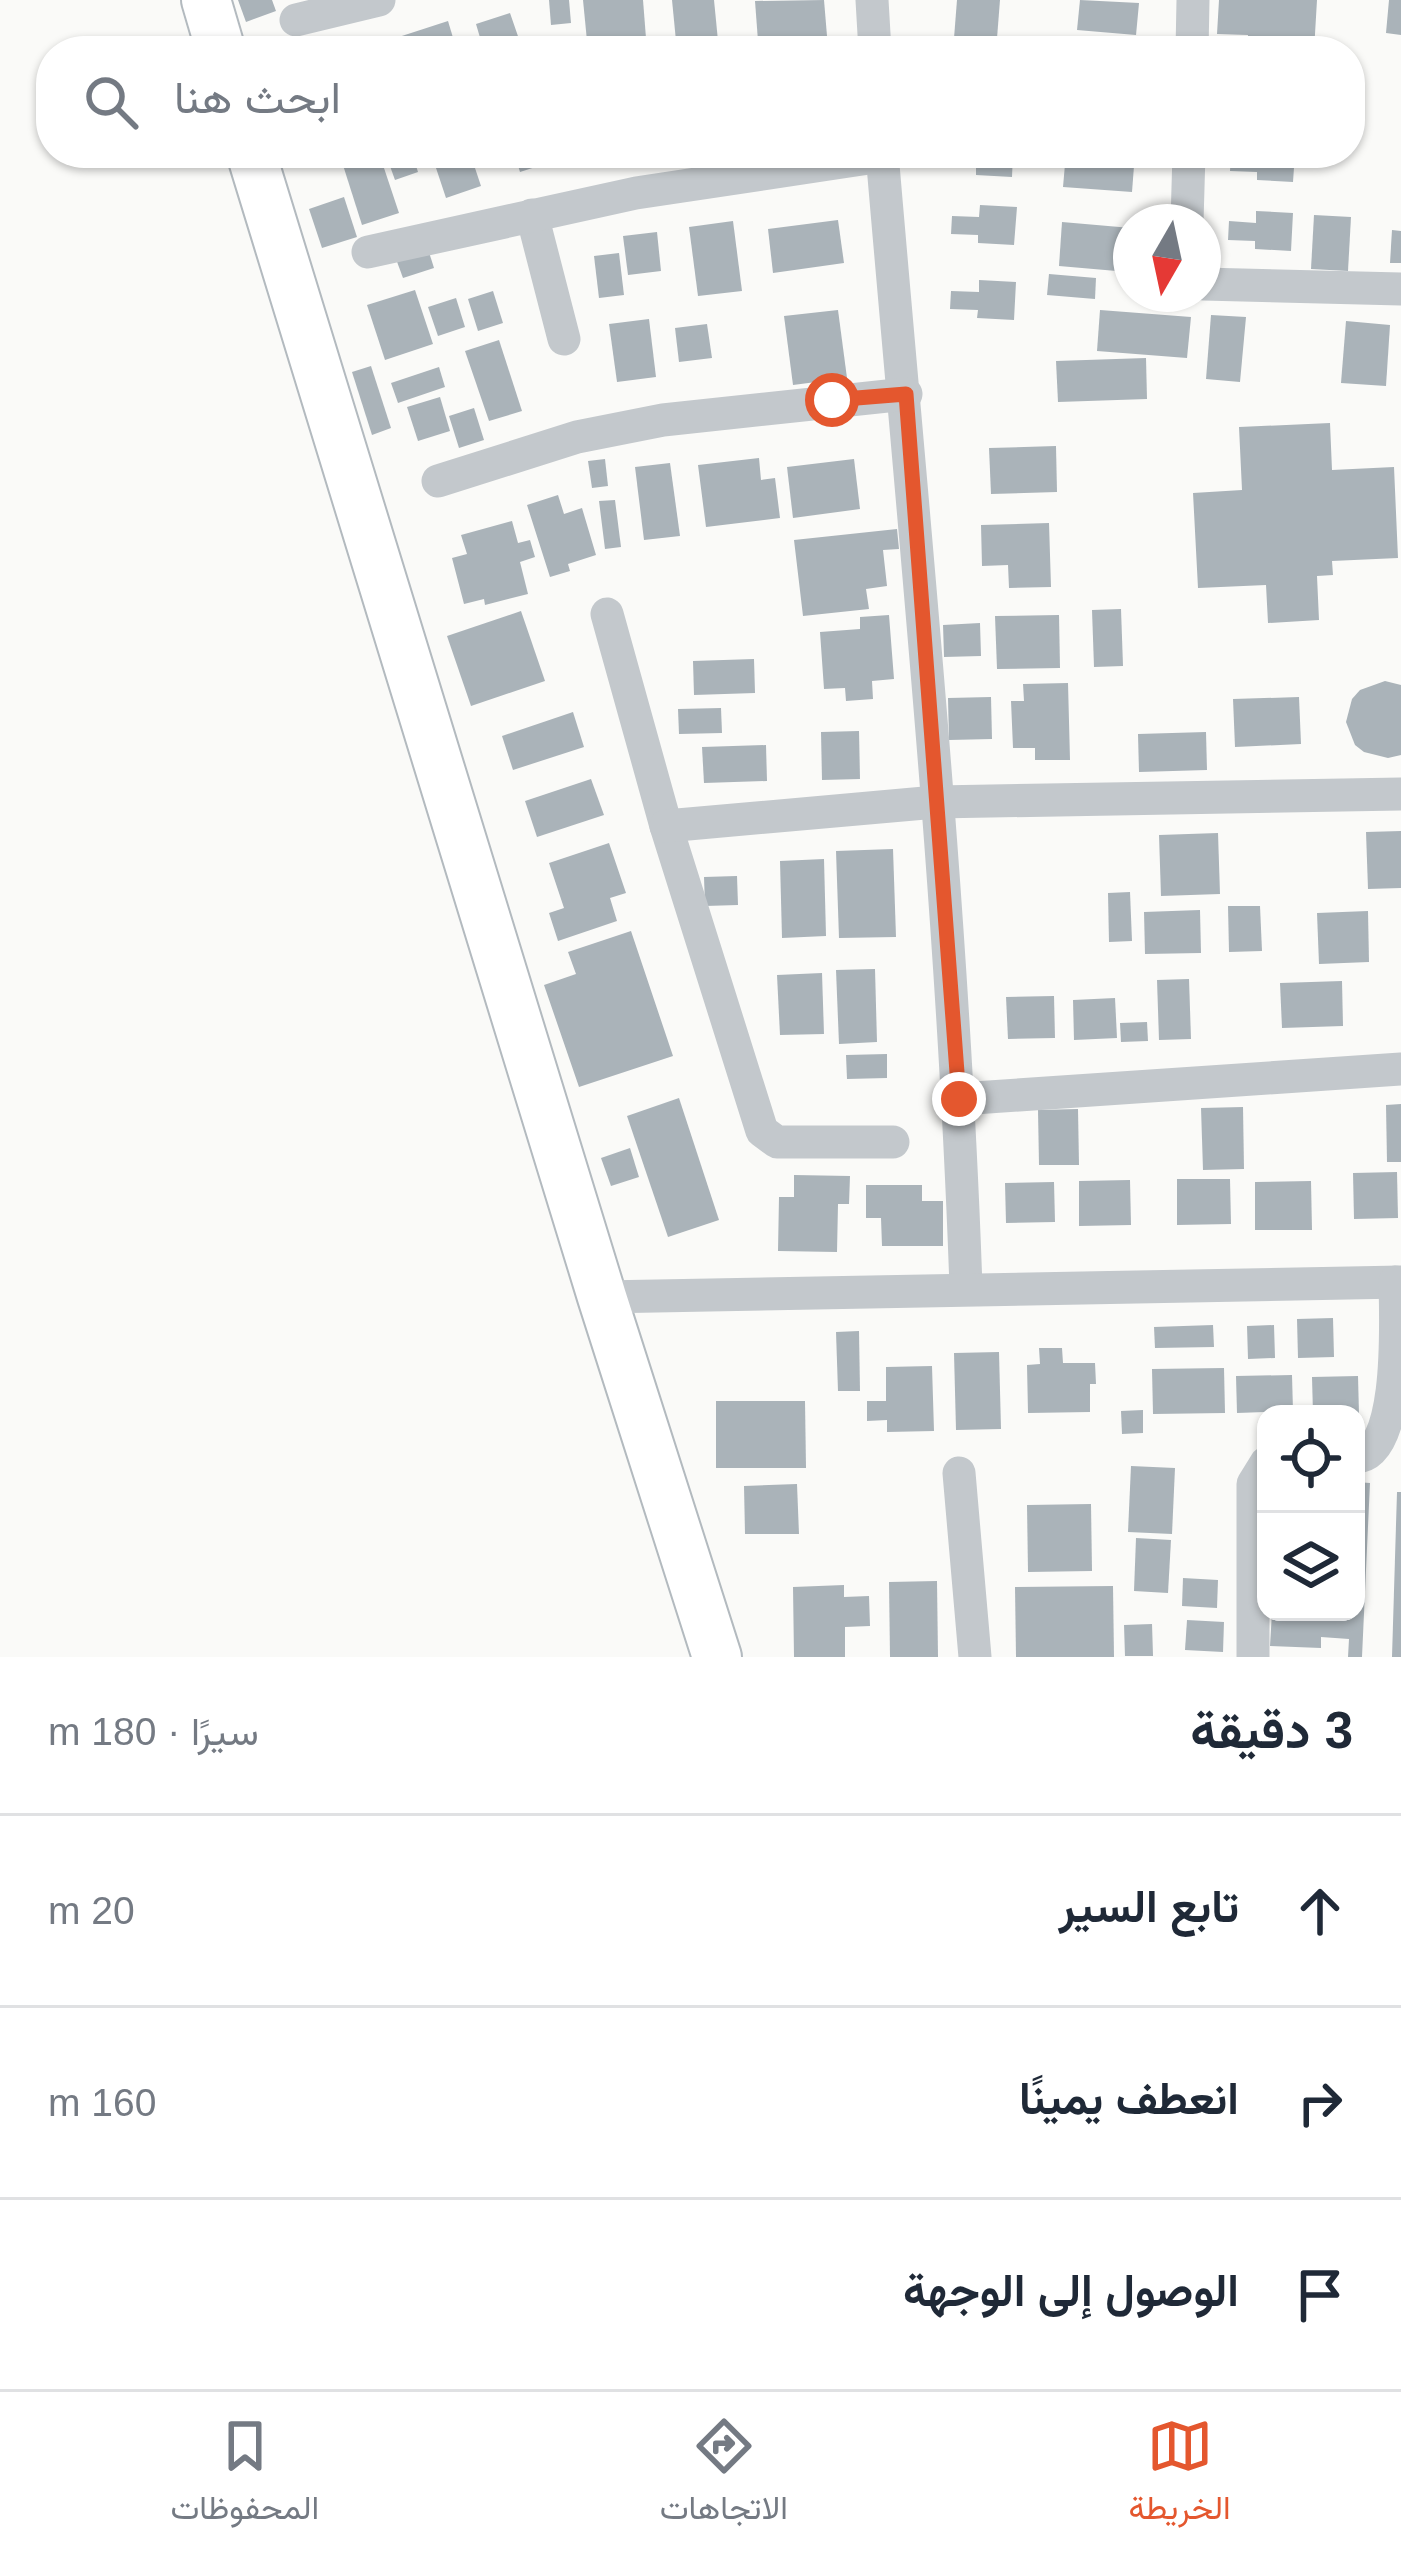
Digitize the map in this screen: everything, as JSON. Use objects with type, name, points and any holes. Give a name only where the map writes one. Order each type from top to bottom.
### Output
[{"type":"street","points":[[206,0],[217,36]]},
{"type":"street","points":[[296,20],[379,0]]},
{"type":"street","points":[[872,0],[874,36]]},
{"type":"street","points":[[1192,36],[1193,0]]},
{"type":"street","points":[[256,168],[717,1657]]},
{"type":"street","points":[[368,252],[637,193],[798,168]]},
{"type":"street","points":[[883,168],[906,394],[959,1099],[966,1288]]},
{"type":"street","points":[[1188,204],[1189,168]]},
{"type":"street","points":[[532,215],[564,339]]},
{"type":"street","points":[[1221,284],[1401,289]]},
{"type":"street","points":[[439,481],[577,437],[663,420],[906,394]]},
{"type":"street","points":[[607,614],[666,826],[762,1131],[777,1142],[893,1142]]},
{"type":"street","points":[[666,826],[936,802],[1401,794]]},
{"type":"street","points":[[959,1099],[1401,1069]]},
{"type":"street","points":[[602,1297],[1398,1282],[1399,1403],[1390,1440],[1365,1456]]},
{"type":"street","points":[[959,1473],[975,1657]]},
{"type":"street","points":[[1252,1657],[1252,1484],[1257,1476]]},
{"type":"building","points":[[238,0],[272,0],[276,11],[246,22]]},
{"type":"building","points":[[549,0],[569,0],[571,23],[551,25]]},
{"type":"building","points":[[583,0],[643,0],[646,36],[587,36]]},
{"type":"building","points":[[672,0],[714,0],[718,36],[676,36]]},
{"type":"building","points":[[824,0],[827,36],[758,36],[755,1]]},
{"type":"building","points":[[957,0],[1000,0],[997,36],[954,36]]},
{"type":"building","points":[[1080,0],[1139,3],[1136,35],[1077,30]]},
{"type":"building","points":[[1219,0],[1317,0],[1315,36],[1217,34]]},
{"type":"building","points":[[1389,0],[1401,0],[1401,35],[1386,33]]},
{"type":"building","points":[[510,13],[518,36],[480,36],[476,24]]},
{"type":"building","points":[[448,21],[452,36],[402,36]]},
{"type":"building","points":[[344,168],[384,168],[399,213],[362,225]]},
{"type":"building","points":[[391,168],[417,168],[418,172],[395,180]]},
{"type":"building","points":[[436,168],[475,168],[481,186],[446,198]]},
{"type":"building","points":[[976,168],[1012,168],[1012,177],[976,175]]},
{"type":"building","points":[[1065,168],[1134,168],[1132,192],[1063,187]]},
{"type":"building","points":[[1294,168],[1293,182],[1257,180],[1257,172],[1230,171]]},
{"type":"building","points":[[344,197],[357,237],[322,248],[309,209]]},
{"type":"building","points":[[980,205],[1017,207],[1014,245],[978,243],[978,235],[951,234],[952,216],[979,217]]},
{"type":"building","points":[[1256,211],[1293,213],[1291,251],[1255,249],[1255,241],[1228,240],[1229,221],[1256,223]]},
{"type":"building","points":[[1314,215],[1351,217],[1348,271],[1311,269]]},
{"type":"building","points":[[838,220],[844,263],[773,273],[768,229]]},
{"type":"building","points":[[733,221],[742,291],[698,296],[689,227]]},
{"type":"building","points":[[1062,222],[1113,226],[1113,271],[1059,266]]},
{"type":"building","points":[[1392,230],[1401,231],[1401,263],[1390,263]]},
{"type":"building","points":[[657,232],[661,271],[628,275],[623,236]]},
{"type":"building","points":[[428,249],[434,268],[403,278],[396,259]]},
{"type":"building","points":[[619,253],[624,295],[599,298],[594,256]]},
{"type":"building","points":[[1049,274],[1096,278],[1095,299],[1047,295]]},
{"type":"building","points":[[979,280],[1016,282],[1014,320],[977,318],[978,310],[950,309],[951,291],[979,292]]},
{"type":"building","points":[[415,290],[433,344],[385,360],[367,305]]},
{"type":"building","points":[[493,291],[503,323],[478,331],[468,299]]},
{"type":"building","points":[[456,298],[465,327],[438,336],[428,307]]},
{"type":"building","points":[[838,310],[847,378],[793,385],[784,316]]},
{"type":"building","points":[[1100,310],[1191,317],[1187,358],[1097,351]]},
{"type":"building","points":[[1211,315],[1246,317],[1240,382],[1206,379]]},
{"type":"building","points":[[649,319],[656,377],[617,382],[609,324]]},
{"type":"building","points":[[1346,321],[1390,325],[1386,386],[1341,383]]},
{"type":"building","points":[[707,324],[712,358],[679,362],[675,328]]},
{"type":"building","points":[[499,340],[522,411],[489,421],[465,351]]},
{"type":"building","points":[[1146,358],[1147,399],[1058,402],[1056,361]]},
{"type":"building","points":[[371,366],[391,428],[372,435],[352,372]]},
{"type":"building","points":[[439,367],[445,387],[398,403],[391,383]]},
{"type":"building","points":[[440,397],[450,431],[418,441],[407,407]]},
{"type":"building","points":[[474,408],[484,440],[459,448],[449,416]]},
{"type":"building","points":[[1330,423],[1332,470],[1394,467],[1398,558],[1332,561],[1333,575],[1317,576],[1319,620],[1268,623],[1266,585],[1198,588],[1193,493],[1242,490],[1239,427]]},
{"type":"building","points":[[1056,446],[1057,492],[991,494],[989,448]]},
{"type":"building","points":[[759,458],[761,480],[775,478],[780,518],[706,527],[698,465]]},
{"type":"building","points":[[605,459],[608,486],[592,488],[588,461]]},
{"type":"building","points":[[854,459],[860,509],[793,518],[787,467]]},
{"type":"building","points":[[670,463],[680,536],[644,540],[635,467]]},
{"type":"building","points":[[558,495],[564,514],[582,508],[596,555],[568,564],[570,571],[550,577],[527,505]]},
{"type":"building","points":[[615,500],[621,547],[605,549],[599,501]]},
{"type":"building","points":[[512,521],[518,543],[530,540],[535,557],[520,562],[528,594],[485,605],[484,599],[464,604],[452,558],[467,554],[461,535]]},
{"type":"building","points":[[1049,523],[1051,587],[1009,588],[1008,565],[982,566],[981,525]]},
{"type":"building","points":[[897,529],[899,549],[883,550],[887,586],[866,589],[869,609],[803,616],[794,540]]},
{"type":"building","points":[[1121,609],[1123,666],[1094,667],[1092,610]]},
{"type":"building","points":[[521,611],[545,681],[471,706],[447,636]]},
{"type":"building","points":[[889,615],[894,679],[872,681],[873,699],[846,701],[845,688],[824,689],[820,632],[860,629],[860,617]]},
{"type":"building","points":[[1059,615],[1060,668],[997,669],[995,616]]},
{"type":"building","points":[[980,623],[981,656],[944,657],[943,625]]},
{"type":"building","points":[[754,659],[755,693],[694,695],[693,661]]},
{"type":"building","points":[[1385,681],[1401,685],[1401,755],[1388,758],[1355,745],[1346,722],[1352,699],[1360,690]]},
{"type":"building","points":[[1068,683],[1070,760],[1035,760],[1035,748],[1013,748],[1011,701],[1024,701],[1023,684]]},
{"type":"building","points":[[991,697],[992,739],[949,740],[948,698]]},
{"type":"building","points":[[1299,697],[1301,744],[1235,747],[1233,699]]},
{"type":"building","points":[[721,708],[722,733],[679,734],[678,709]]},
{"type":"building","points":[[573,712],[584,747],[513,770],[502,736]]},
{"type":"building","points":[[859,731],[860,779],[822,780],[821,732]]},
{"type":"building","points":[[1206,732],[1207,770],[1139,772],[1138,734]]},
{"type":"building","points":[[766,745],[767,781],[704,783],[702,747]]},
{"type":"building","points":[[591,779],[604,815],[537,837],[525,801]]},
{"type":"building","points":[[1401,831],[1401,888],[1368,889],[1366,832]]},
{"type":"building","points":[[1218,833],[1220,894],[1161,896],[1159,835]]},
{"type":"building","points":[[609,843],[626,893],[610,898],[617,921],[558,941],[549,913],[564,908],[549,863]]},
{"type":"building","points":[[893,849],[896,937],[839,938],[836,851]]},
{"type":"building","points":[[824,859],[826,936],[782,938],[780,861]]},
{"type":"building","points":[[737,876],[738,905],[705,906],[704,877]]},
{"type":"building","points":[[1130,892],[1132,941],[1109,942],[1108,893]]},
{"type":"building","points":[[1228,906],[1260,906],[1262,951],[1229,952]]},
{"type":"building","points":[[1200,910],[1201,953],[1145,954],[1144,912]]},
{"type":"building","points":[[1368,911],[1369,962],[1319,964],[1317,913]]},
{"type":"building","points":[[631,931],[673,1056],[579,1087],[544,985],[576,974],[568,952]]},
{"type":"building","points":[[875,969],[877,1042],[839,1044],[836,970]]},
{"type":"building","points":[[822,973],[824,1034],[780,1035],[777,975]]},
{"type":"building","points":[[1189,979],[1191,1039],[1159,1040],[1157,980]]},
{"type":"building","points":[[1342,981],[1343,1026],[1282,1028],[1280,983]]},
{"type":"building","points":[[1054,996],[1055,1038],[1008,1039],[1006,997]]},
{"type":"building","points":[[1115,998],[1117,1038],[1074,1040],[1073,1000]]},
{"type":"building","points":[[1147,1022],[1148,1041],[1121,1042],[1120,1023]]},
{"type":"building","points":[[887,1054],[887,1078],[847,1079],[846,1055]]},
{"type":"building","points":[[679,1098],[719,1220],[668,1237],[627,1116]]},
{"type":"building","points":[[1401,1104],[1401,1162],[1387,1162],[1386,1105]]},
{"type":"building","points":[[1243,1107],[1244,1169],[1203,1170],[1201,1108]]},
{"type":"building","points":[[1078,1109],[1079,1165],[1039,1165],[1038,1110]]},
{"type":"building","points":[[630,1148],[639,1177],[611,1186],[601,1158]]},
{"type":"building","points":[[1397,1172],[1398,1218],[1354,1219],[1353,1173]]},
{"type":"building","points":[[794,1175],[850,1176],[849,1204],[838,1204],[837,1252],[778,1251],[779,1197],[794,1197]]},
{"type":"building","points":[[1177,1179],[1230,1179],[1231,1224],[1177,1225]]},
{"type":"building","points":[[1130,1180],[1131,1225],[1079,1226],[1079,1181]]},
{"type":"building","points":[[1311,1181],[1312,1230],[1255,1230],[1255,1182]]},
{"type":"building","points":[[1054,1182],[1055,1222],[1006,1223],[1005,1183]]},
{"type":"building","points":[[866,1185],[922,1185],[922,1201],[943,1201],[943,1246],[882,1246],[881,1218],[866,1218]]},
{"type":"building","points":[[1333,1318],[1334,1357],[1298,1358],[1297,1319]]},
{"type":"building","points":[[1213,1325],[1214,1347],[1155,1348],[1154,1327]]},
{"type":"building","points":[[1274,1325],[1275,1358],[1248,1359],[1247,1326]]},
{"type":"building","points":[[859,1331],[860,1391],[838,1391],[836,1332]]},
{"type":"building","points":[[1039,1348],[1062,1348],[1063,1363],[1095,1363],[1090,1412],[1028,1413],[1027,1365],[1040,1364]]},
{"type":"building","points":[[999,1352],[1001,1429],[956,1430],[954,1353]]},
{"type":"building","points":[[932,1366],[934,1431],[887,1432],[887,1420],[867,1421],[867,1401],[886,1401],[886,1367]]},
{"type":"building","points":[[1224,1368],[1225,1413],[1153,1414],[1152,1369]]},
{"type":"building","points":[[1292,1375],[1293,1405],[1257,1405],[1257,1412],[1237,1413],[1236,1376]]},
{"type":"building","points":[[1358,1376],[1359,1405],[1313,1405],[1312,1377]]},
{"type":"building","points":[[716,1401],[805,1401],[806,1468],[716,1468]]},
{"type":"building","points":[[1143,1410],[1143,1433],[1122,1434],[1121,1411]]},
{"type":"building","points":[[1131,1466],[1175,1468],[1172,1534],[1128,1532]]},
{"type":"building","points":[[1365,1483],[1370,1483],[1365,1592]]},
{"type":"building","points":[[797,1484],[799,1534],[745,1534],[744,1486]]},
{"type":"building","points":[[1397,1492],[1401,1492],[1401,1657],[1392,1657]]},
{"type":"building","points":[[1091,1504],[1092,1571],[1028,1572],[1027,1505]]},
{"type":"building","points":[[1136,1538],[1171,1540],[1168,1593],[1134,1591]]},
{"type":"building","points":[[1183,1578],[1218,1580],[1217,1608],[1182,1606]]},
{"type":"building","points":[[937,1581],[938,1657],[890,1657],[889,1582]]},
{"type":"building","points":[[844,1585],[844,1597],[869,1596],[870,1626],[845,1627],[845,1657],[794,1657],[793,1587]]},
{"type":"building","points":[[1113,1586],[1114,1657],[1016,1657],[1015,1587]]},
{"type":"building","points":[[1187,1620],[1224,1622],[1223,1652],[1185,1650]]},
{"type":"building","points":[[1271,1621],[1364,1621],[1362,1657],[1348,1657],[1349,1639],[1321,1637],[1321,1648],[1270,1646]]},
{"type":"building","points":[[1152,1624],[1153,1656],[1125,1656],[1124,1625]]},
{"type":"route","points":[[832,400],[906,394],[959,1099]]}]
